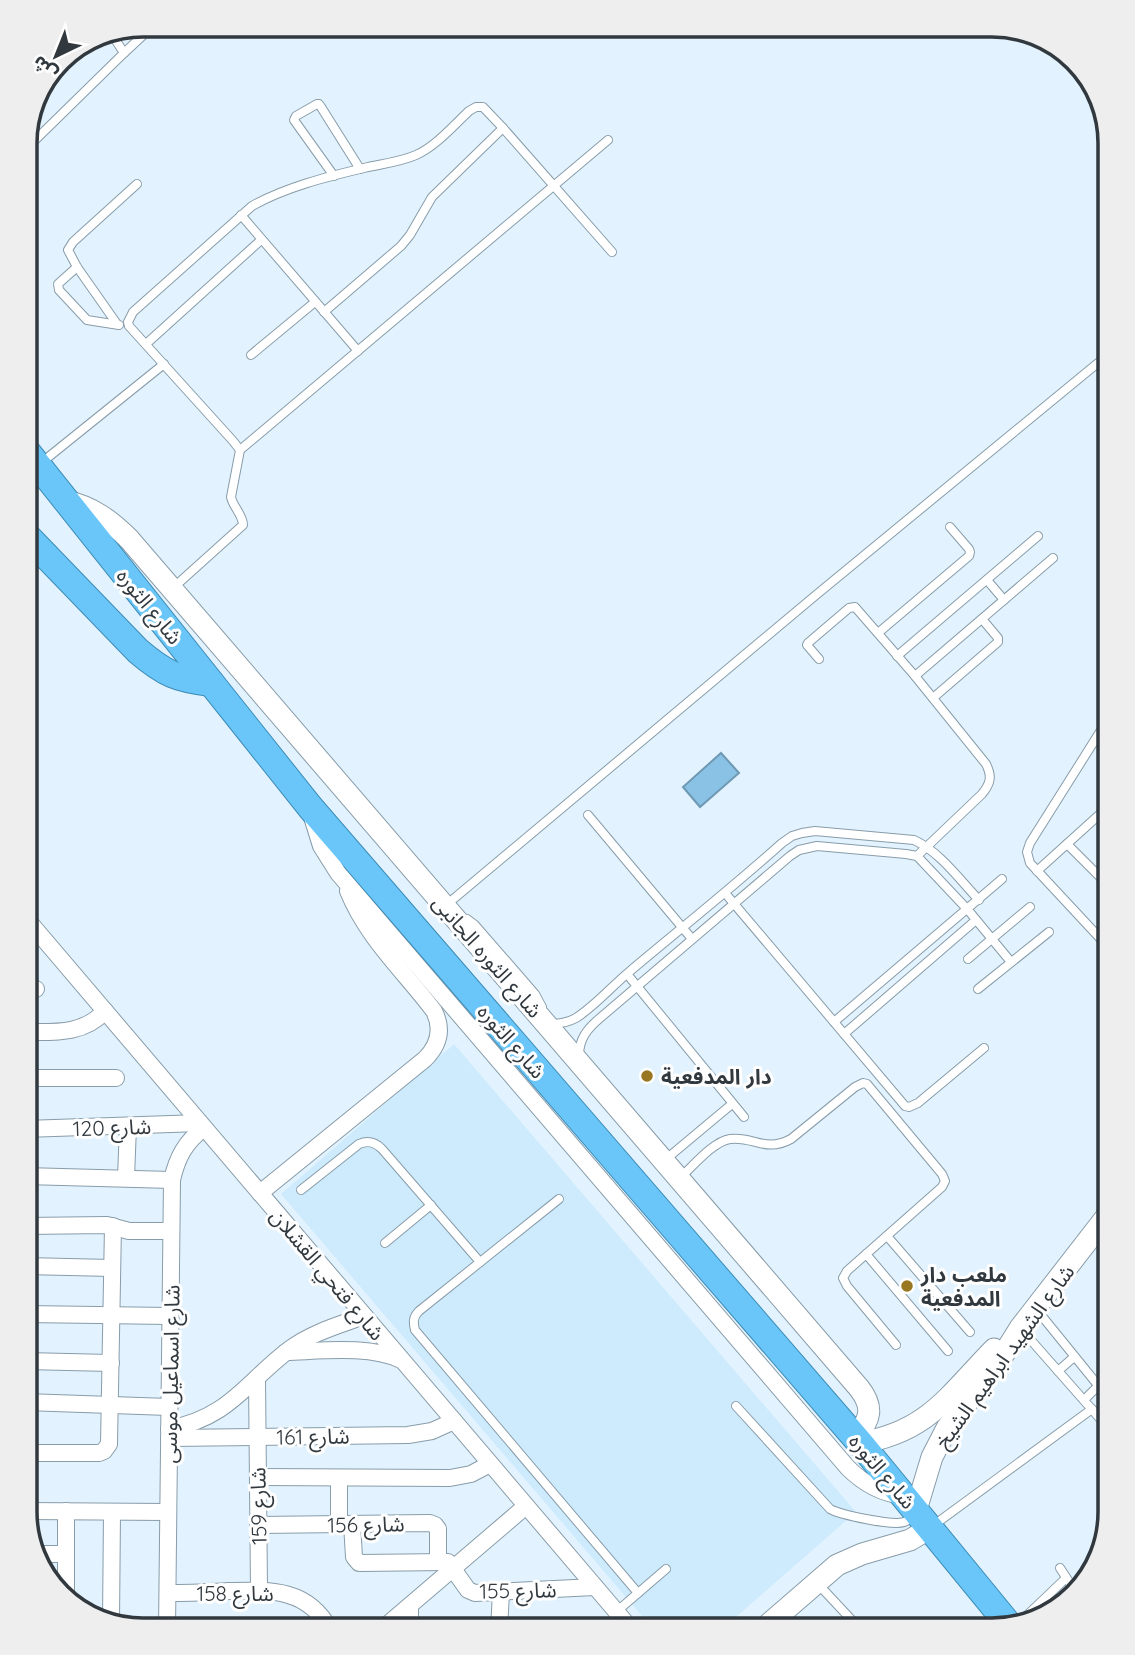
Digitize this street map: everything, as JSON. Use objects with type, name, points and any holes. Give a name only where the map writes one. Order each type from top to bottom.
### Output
[{"type":"highway","name":"شارع الثوره","points":[[37,463],[310,807],[857,1440],[1003,1617]]},
{"type":"highway","points":[[37,546],[152,663],[175,677],[211,684]]},
{"type":"street","name":"شارع الثوره الجانبى","points":[[66,501],[90,508],[111,522],[129,539],[866,1397],[868,1419],[857,1440]]},
{"type":"street","points":[[310,807],[315,831],[333,867],[848,1468],[917,1512],[910,1540],[862,1554],[837,1565],[776,1618]]},
{"type":"street","points":[[260,1193],[425,1059],[438,1039],[439,1025],[434,1011],[366,927],[353,905],[343,878]]},
{"type":"street","name":"شارع فتحي القشلان","points":[[37,931],[621,1618]]},
{"type":"street","points":[[37,1032],[75,1030],[94,1022],[105,1012]]},
{"type":"street","points":[[37,1079],[116,1078]]},
{"type":"street","points":[[126,1178],[128,1126]]},
{"type":"street","name":"شارع 120","points":[[37,1129],[202,1126]]},
{"type":"street","name":"شارع اسماعيل موسى","points":[[167,1618],[172,1180],[183,1149],[202,1126]]},
{"type":"street","points":[[37,1176],[172,1180]]},
{"type":"street","points":[[37,1226],[113,1226],[129,1231],[171,1231]]},
{"type":"street","points":[[37,1453],[96,1453],[104,1451],[110,1441],[113,1226]]},
{"type":"street","name":"شارع الشهيد ابراهيم الشيخ","points":[[917,1512],[932,1457],[947,1428],[1000,1360],[1020,1328],[1098,1229]]},
{"type":"street","points":[[37,1266],[112,1268]]},
{"type":"street","points":[[37,1314],[170,1316]]},
{"type":"street","points":[[169,1434],[215,1413],[235,1399],[286,1352],[317,1333],[364,1316]]},
{"type":"street","points":[[857,1440],[874,1441],[902,1432],[926,1418],[1000,1343],[1020,1328]]},
{"type":"street","points":[[286,1352],[367,1351],[383,1353],[402,1361]]},
{"type":"street","points":[[37,1362],[111,1363]]},
{"type":"street","name":"شارع 159","points":[[257,1379],[259,1590]]},
{"type":"street","points":[[37,1402],[169,1406]]},
{"type":"street","name":"شارع 161","points":[[169,1434],[257,1437],[408,1435],[432,1431],[454,1422]]},
{"type":"street","points":[[258,1477],[450,1478],[471,1475],[490,1464]]},
{"type":"street","points":[[339,1478],[345,1524],[354,1557],[359,1563],[451,1564]]},
{"type":"street","points":[[396,1618],[451,1564],[526,1506]]},
{"type":"street","points":[[37,1511],[168,1512]]},
{"type":"street","points":[[65,1511],[66,1585]]},
{"type":"street","points":[[111,1613],[112,1511]]},
{"type":"street","name":"شارع 156","points":[[258,1525],[433,1523],[438,1529],[451,1564]]},
{"type":"street","points":[[46,1554],[66,1554]]},
{"type":"street","name":"شارع 155","points":[[451,1564],[471,1592],[595,1587]]},
{"type":"street","name":"شارع 158","points":[[168,1593],[259,1590],[286,1594],[303,1601],[322,1618]]},
{"type":"street","points":[[500,1618],[501,1592]]},
{"type":"street","points":[[410,1606],[410,1618]]},
{"type":"lane","points":[[37,137],[140,37]]},
{"type":"lane","points":[[116,41],[124,53]]},
{"type":"lane","points":[[334,176],[294,120],[296,116],[317,104],[360,169]]},
{"type":"lane","points":[[240,450],[129,326],[128,321],[130,315],[241,215],[265,199],[334,176],[401,160],[421,152],[476,107],[482,107],[612,252]]},
{"type":"lane","points":[[324,313],[401,246],[432,197],[503,128]]},
{"type":"lane","points":[[172,588],[243,525],[231,497],[240,450],[608,140]]},
{"type":"lane","points":[[117,324],[68,250],[69,246],[137,184]]},
{"type":"lane","points":[[241,215],[358,351]]},
{"type":"lane","points":[[146,344],[261,240]]},
{"type":"lane","points":[[77,267],[58,284],[59,290],[88,320],[129,326]]},
{"type":"lane","points":[[251,355],[315,302]]},
{"type":"lane","points":[[37,453],[164,364]]},
{"type":"lane","points":[[448,911],[827,587],[1098,364]]},
{"type":"lane","points":[[878,633],[969,556],[969,549],[950,527]]},
{"type":"lane","points":[[897,656],[1038,536]]},
{"type":"lane","points":[[915,676],[1053,558]]},
{"type":"lane","points":[[987,580],[1004,600]]},
{"type":"lane","points":[[819,659],[807,644],[849,608],[855,607],[933,698],[990,773],[990,781],[982,794],[917,856]]},
{"type":"lane","points":[[933,698],[998,642],[998,638],[982,619]]},
{"type":"lane","points":[[1098,737],[1028,848],[1027,856],[1098,935]]},
{"type":"lane","points":[[588,815],[692,939]]},
{"type":"lane","points":[[1037,870],[1098,817]]},
{"type":"lane","points":[[544,1022],[561,1024],[577,1017],[782,843],[802,833],[826,832],[914,840],[927,846],[979,900]]},
{"type":"lane","points":[[1067,844],[1098,874]]},
{"type":"lane","points":[[579,1062],[581,1041],[587,1030],[790,856],[807,847],[827,846],[917,856],[968,909],[1011,962]]},
{"type":"lane","points":[[834,1022],[1002,880]]},
{"type":"lane","points":[[725,893],[902,1103],[909,1107],[918,1103],[984,1048]]},
{"type":"lane","points":[[968,959],[1030,907]]},
{"type":"lane","points":[[844,1034],[976,920]]},
{"type":"lane","points":[[978,989],[1049,932]]},
{"type":"lane","points":[[627,974],[744,1117]]},
{"type":"lane","points":[[577,1017],[587,1030]]},
{"type":"lane","points":[[679,1179],[714,1147],[727,1140],[736,1139],[775,1146],[784,1143],[855,1087],[863,1083],[871,1089],[945,1181],[942,1187],[844,1274],[844,1283],[896,1345]]},
{"type":"lane","points":[[664,1161],[732,1104]]},
{"type":"lane","points":[[302,1190],[359,1144],[375,1143],[480,1262]]},
{"type":"lane","points":[[559,1199],[419,1311],[413,1321],[415,1330],[638,1593]]},
{"type":"lane","points":[[385,1243],[431,1205]]},
{"type":"lane","points":[[887,1236],[970,1332]]},
{"type":"lane","points":[[866,1254],[948,1351]]},
{"type":"lane","points":[[1036,1309],[1098,1386],[1084,1400]]},
{"type":"lane","points":[[1020,1328],[1098,1416]]},
{"type":"lane","points":[[1058,1371],[1074,1357]]},
{"type":"lane","points":[[736,1406],[830,1509],[841,1515],[900,1523],[1098,1409]]},
{"type":"lane","points":[[1060,1568],[1069,1584]]},
{"type":"lane","points":[[616,1612],[666,1569]]},
{"type":"lane","points":[[1032,1610],[1065,1579]]},
{"type":"lane","points":[[817,1582],[850,1618]]},
{"type":"shaded area","points":[[454,1044],[856,1512],[735,1618],[644,1618],[281,1194]]},
{"type":"water","points":[[721,753],[739,773],[700,807],[683,787]]},
{"type":"place","name":"دار المدفعية","points":[[647,1076]]},
{"type":"place","name":"ملعب دار المدفعية","points":[[907,1286]]}]
